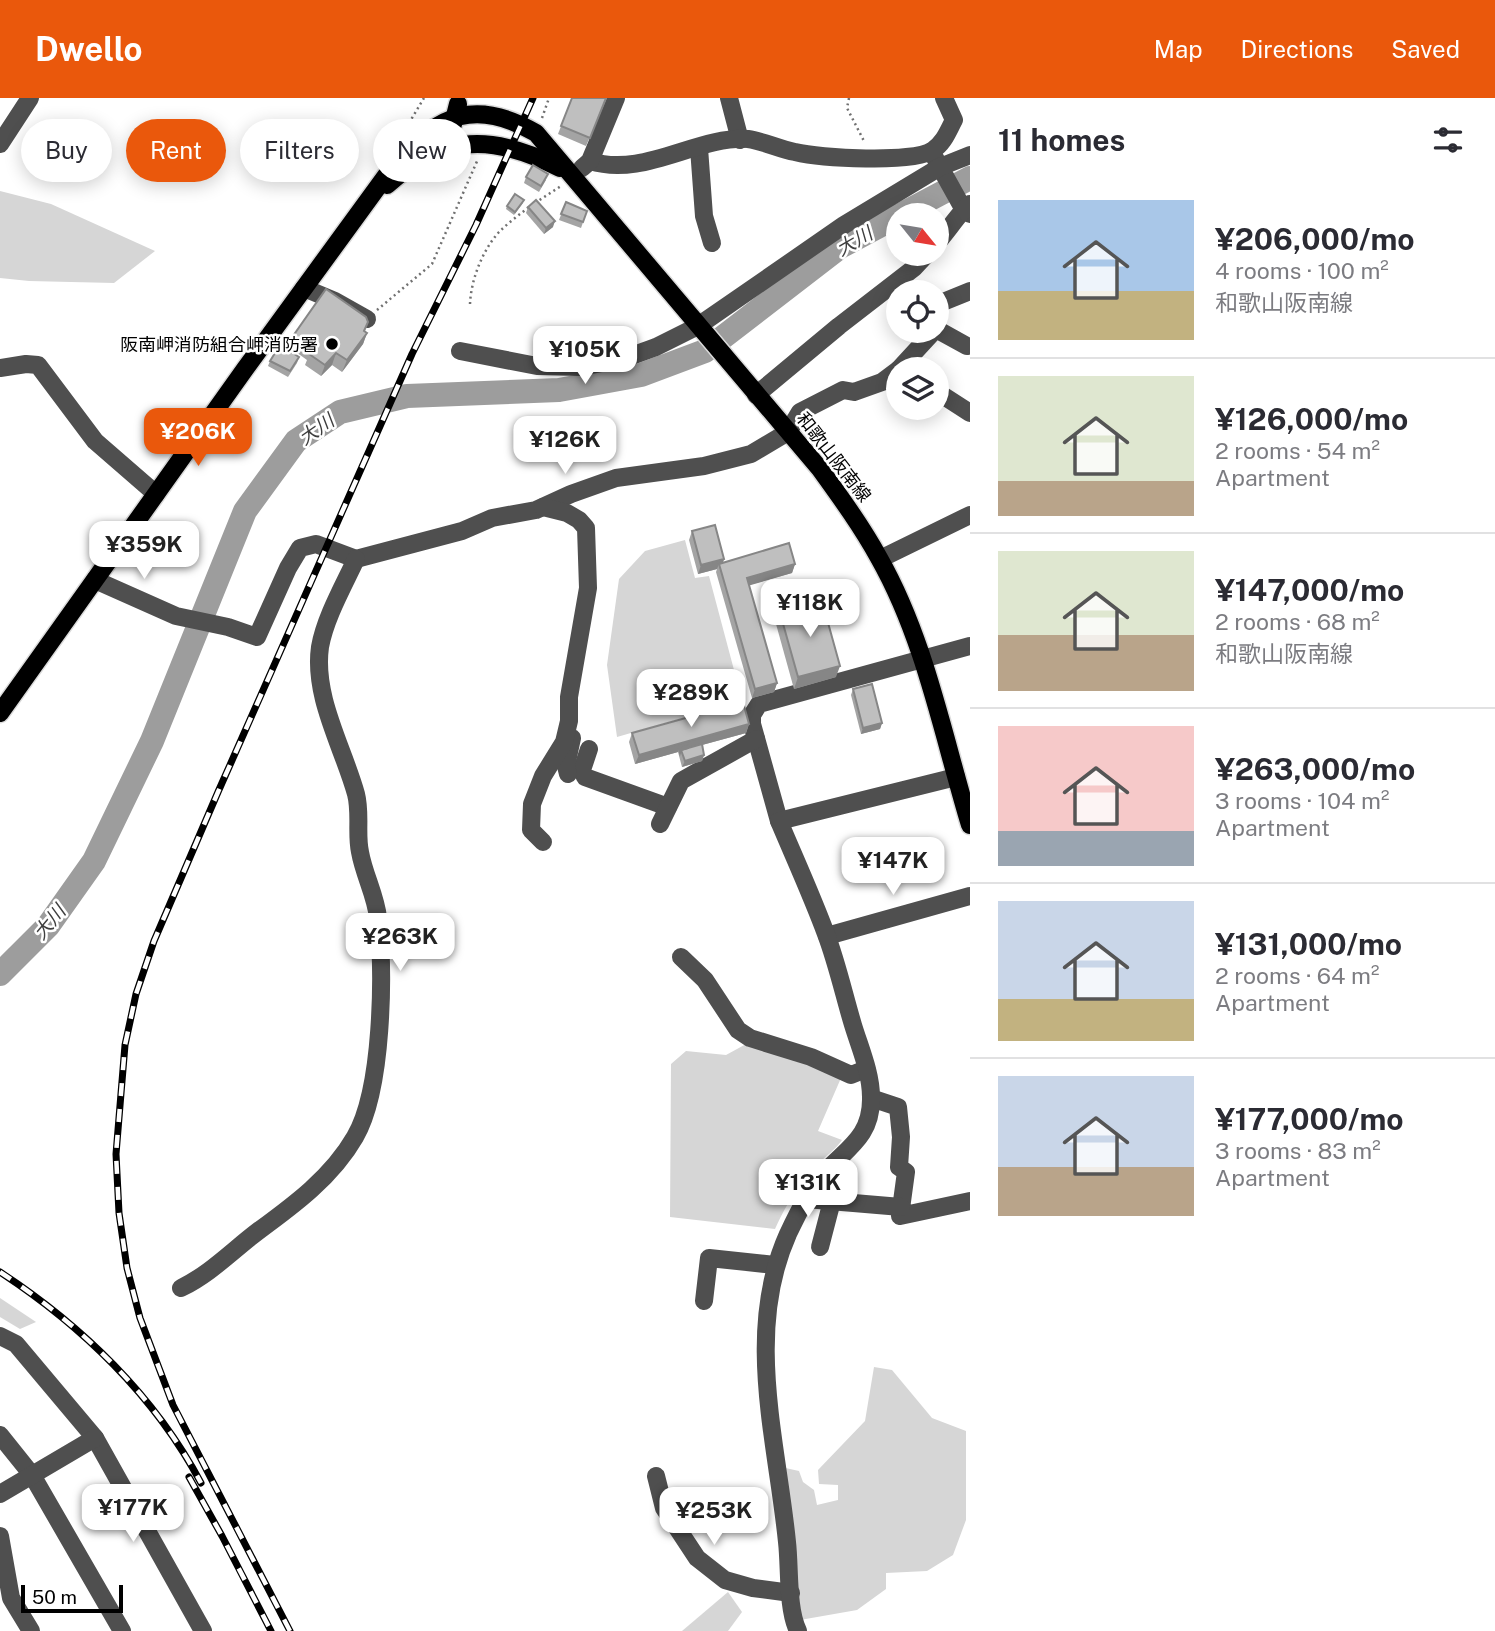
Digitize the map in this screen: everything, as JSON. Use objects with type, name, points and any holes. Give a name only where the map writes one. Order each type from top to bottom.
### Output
[{"type":"main road","name":"和歌山阪南線","points":[[0,713],[304,288],[396,162],[423,132],[458,104],[487,109],[518,121],[536,133],[566,178]]},
{"type":"main road","name":"和歌山阪南線","points":[[471,144],[495,145],[534,154],[589,194],[820,469],[880,559],[903,609],[960,774],[970,825]]},
{"type":"main road","name":"和歌山阪南線","points":[[368,202],[391,182]]},
{"type":"street","points":[[0,144],[30,98]]},
{"type":"street","points":[[566,178],[590,161],[616,98]]},
{"type":"street","points":[[729,98],[740,140]]},
{"type":"street","points":[[944,98],[954,120],[944,140],[938,163],[966,207],[949,229]]},
{"type":"street","points":[[590,161],[621,166],[748,139],[796,153],[834,157],[904,157],[938,163]]},
{"type":"street","points":[[699,148],[704,216],[712,243]]},
{"type":"street","points":[[460,351],[537,366],[581,367],[623,359],[656,347],[700,328],[844,225],[938,163],[970,156]]},
{"type":"street","points":[[905,280],[917,266]]},
{"type":"street","points":[[304,288],[367,319]]},
{"type":"street","points":[[949,300],[970,291]]},
{"type":"street","points":[[756,395],[886,298]]},
{"type":"street","points":[[949,337],[967,346]]},
{"type":"street","points":[[911,357],[924,343]]},
{"type":"street","points":[[0,368],[38,365],[94,441],[156,494]]},
{"type":"street","points":[[95,580],[176,616],[228,627],[257,637],[288,568],[300,548],[316,544],[356,559],[462,531],[492,518],[536,510],[616,478],[704,466],[751,454],[789,432],[800,412],[843,390],[854,392],[886,379]]},
{"type":"street","points":[[949,399],[970,413]]},
{"type":"street","points":[[543,506],[567,513],[586,528],[588,588],[564,742],[543,776],[532,804],[531,830],[543,842]]},
{"type":"street","points":[[880,559],[970,515]]},
{"type":"street","points":[[181,1288],[202,1278],[244,1241],[306,1196],[356,1136],[371,1098],[379,1033],[381,981],[378,916],[359,851],[357,797],[320,687],[320,646],[334,606],[356,559]]},
{"type":"street","points":[[798,1631],[791,1594],[767,1378],[765,1336],[770,1289],[775,1265],[806,1199],[826,1172],[852,1149],[867,1124],[872,1098],[827,936],[779,821],[752,715],[758,704],[970,646]]},
{"type":"street","points":[[568,774],[566,766],[573,728],[569,703]]},
{"type":"street","points":[[660,824],[681,781],[756,739]]},
{"type":"street","points":[[589,750],[582,770],[584,777],[668,807]]},
{"type":"street","points":[[779,821],[960,774]]},
{"type":"street","points":[[827,936],[970,896]]},
{"type":"street","points":[[681,957],[705,980],[738,1030],[750,1038],[811,1057],[851,1075],[866,1069]]},
{"type":"street","points":[[872,1098],[898,1107],[901,1137],[899,1167],[906,1172],[900,1216],[970,1201]]},
{"type":"street","points":[[806,1199],[901,1207]]},
{"type":"street","points":[[820,1247],[832,1201]]},
{"type":"street","points":[[704,1301],[709,1258],[775,1265]]},
{"type":"street","points":[[0,1336],[16,1343],[95,1438],[203,1631]]},
{"type":"street","points":[[0,1435],[32,1475],[122,1631]]},
{"type":"street","points":[[0,1494],[95,1438]]},
{"type":"street","points":[[656,1476],[664,1508],[697,1558],[725,1580],[752,1588],[791,1594]]},
{"type":"street","points":[[0,1536],[11,1598],[31,1631]]},
{"type":"path","points":[[411,119],[424,98]]},
{"type":"path","points":[[540,124],[549,98]]},
{"type":"path","points":[[849,98],[847,108],[873,158]]},
{"type":"path","points":[[367,319],[432,264],[480,156]]},
{"type":"path","points":[[470,304],[470,290],[476,271],[498,234],[566,178]]},
{"type":"shaded area","points":[[0,191],[51,204],[155,251],[114,283],[0,278]]},
{"type":"shaded area","points":[[685,540],[695,578],[709,576],[738,685],[728,705],[617,737],[607,665],[619,579],[645,551]]},
{"type":"shaded area","points":[[748,1043],[798,1058],[841,1078],[818,1131],[842,1140],[799,1186],[775,1229],[670,1217],[671,1064],[686,1051],[726,1055]]},
{"type":"shaded area","points":[[0,1298],[36,1322],[20,1329],[0,1317]]},
{"type":"shaded area","points":[[874,1367],[892,1370],[932,1418],[966,1431],[966,1520],[953,1555],[927,1571],[886,1573],[886,1589],[857,1610],[800,1620],[781,1467],[799,1471],[803,1482],[814,1490],[817,1505],[838,1500],[838,1485],[819,1484],[818,1470],[865,1421]]},
{"type":"shaded area","points":[[728,1592],[742,1612],[728,1631],[682,1631]]},
{"type":"building","points":[[572,98],[606,98],[590,138],[561,126]]},
{"type":"building","points":[[533,165],[548,174],[541,186],[526,177]]},
{"type":"building","points":[[515,194],[524,200],[515,212],[507,206]]},
{"type":"building","points":[[536,200],[555,221],[546,228],[528,207]]},
{"type":"building","points":[[566,202],[587,211],[583,222],[561,214]]},
{"type":"building","points":[[326,289],[366,317],[368,322],[364,331],[367,333],[347,360],[336,353],[325,365],[309,354],[312,349],[293,336]]},
{"type":"building","points":[[280,345],[299,357],[290,371],[270,361]]},
{"type":"building","points":[[715,525],[724,559],[701,565],[692,531]]},
{"type":"building","points":[[789,543],[795,564],[747,578],[777,683],[755,689],[719,564]]},
{"type":"building","points":[[822,601],[840,666],[798,677],[780,613]]},
{"type":"building","points":[[872,684],[882,723],[863,728],[853,689]]},
{"type":"building","points":[[743,702],[749,724],[639,755],[632,733]]},
{"type":"building","points":[[702,744],[704,755],[685,761],[681,750]]},
{"type":"waterway","name":"大川","points":[[923,203],[970,178]]},
{"type":"waterway","name":"大川","points":[[0,974],[48,926],[94,861],[152,741],[245,511],[296,441],[340,412],[407,396],[559,390],[641,375],[705,351],[840,247],[886,222]]},
{"type":"railway","points":[[290,1631],[173,1405],[140,1318],[127,1268],[119,1213],[116,1154],[125,1045],[136,994],[154,941],[218,792],[412,354],[476,225],[533,98]]},
{"type":"railway","points":[[0,1272],[59,1315],[114,1365],[162,1421],[201,1483]]},
{"type":"railway","points":[[189,1477],[271,1631]]},
{"type":"place","name":"阪南岬消防組合岬消防署","points":[[332,344]]}]
